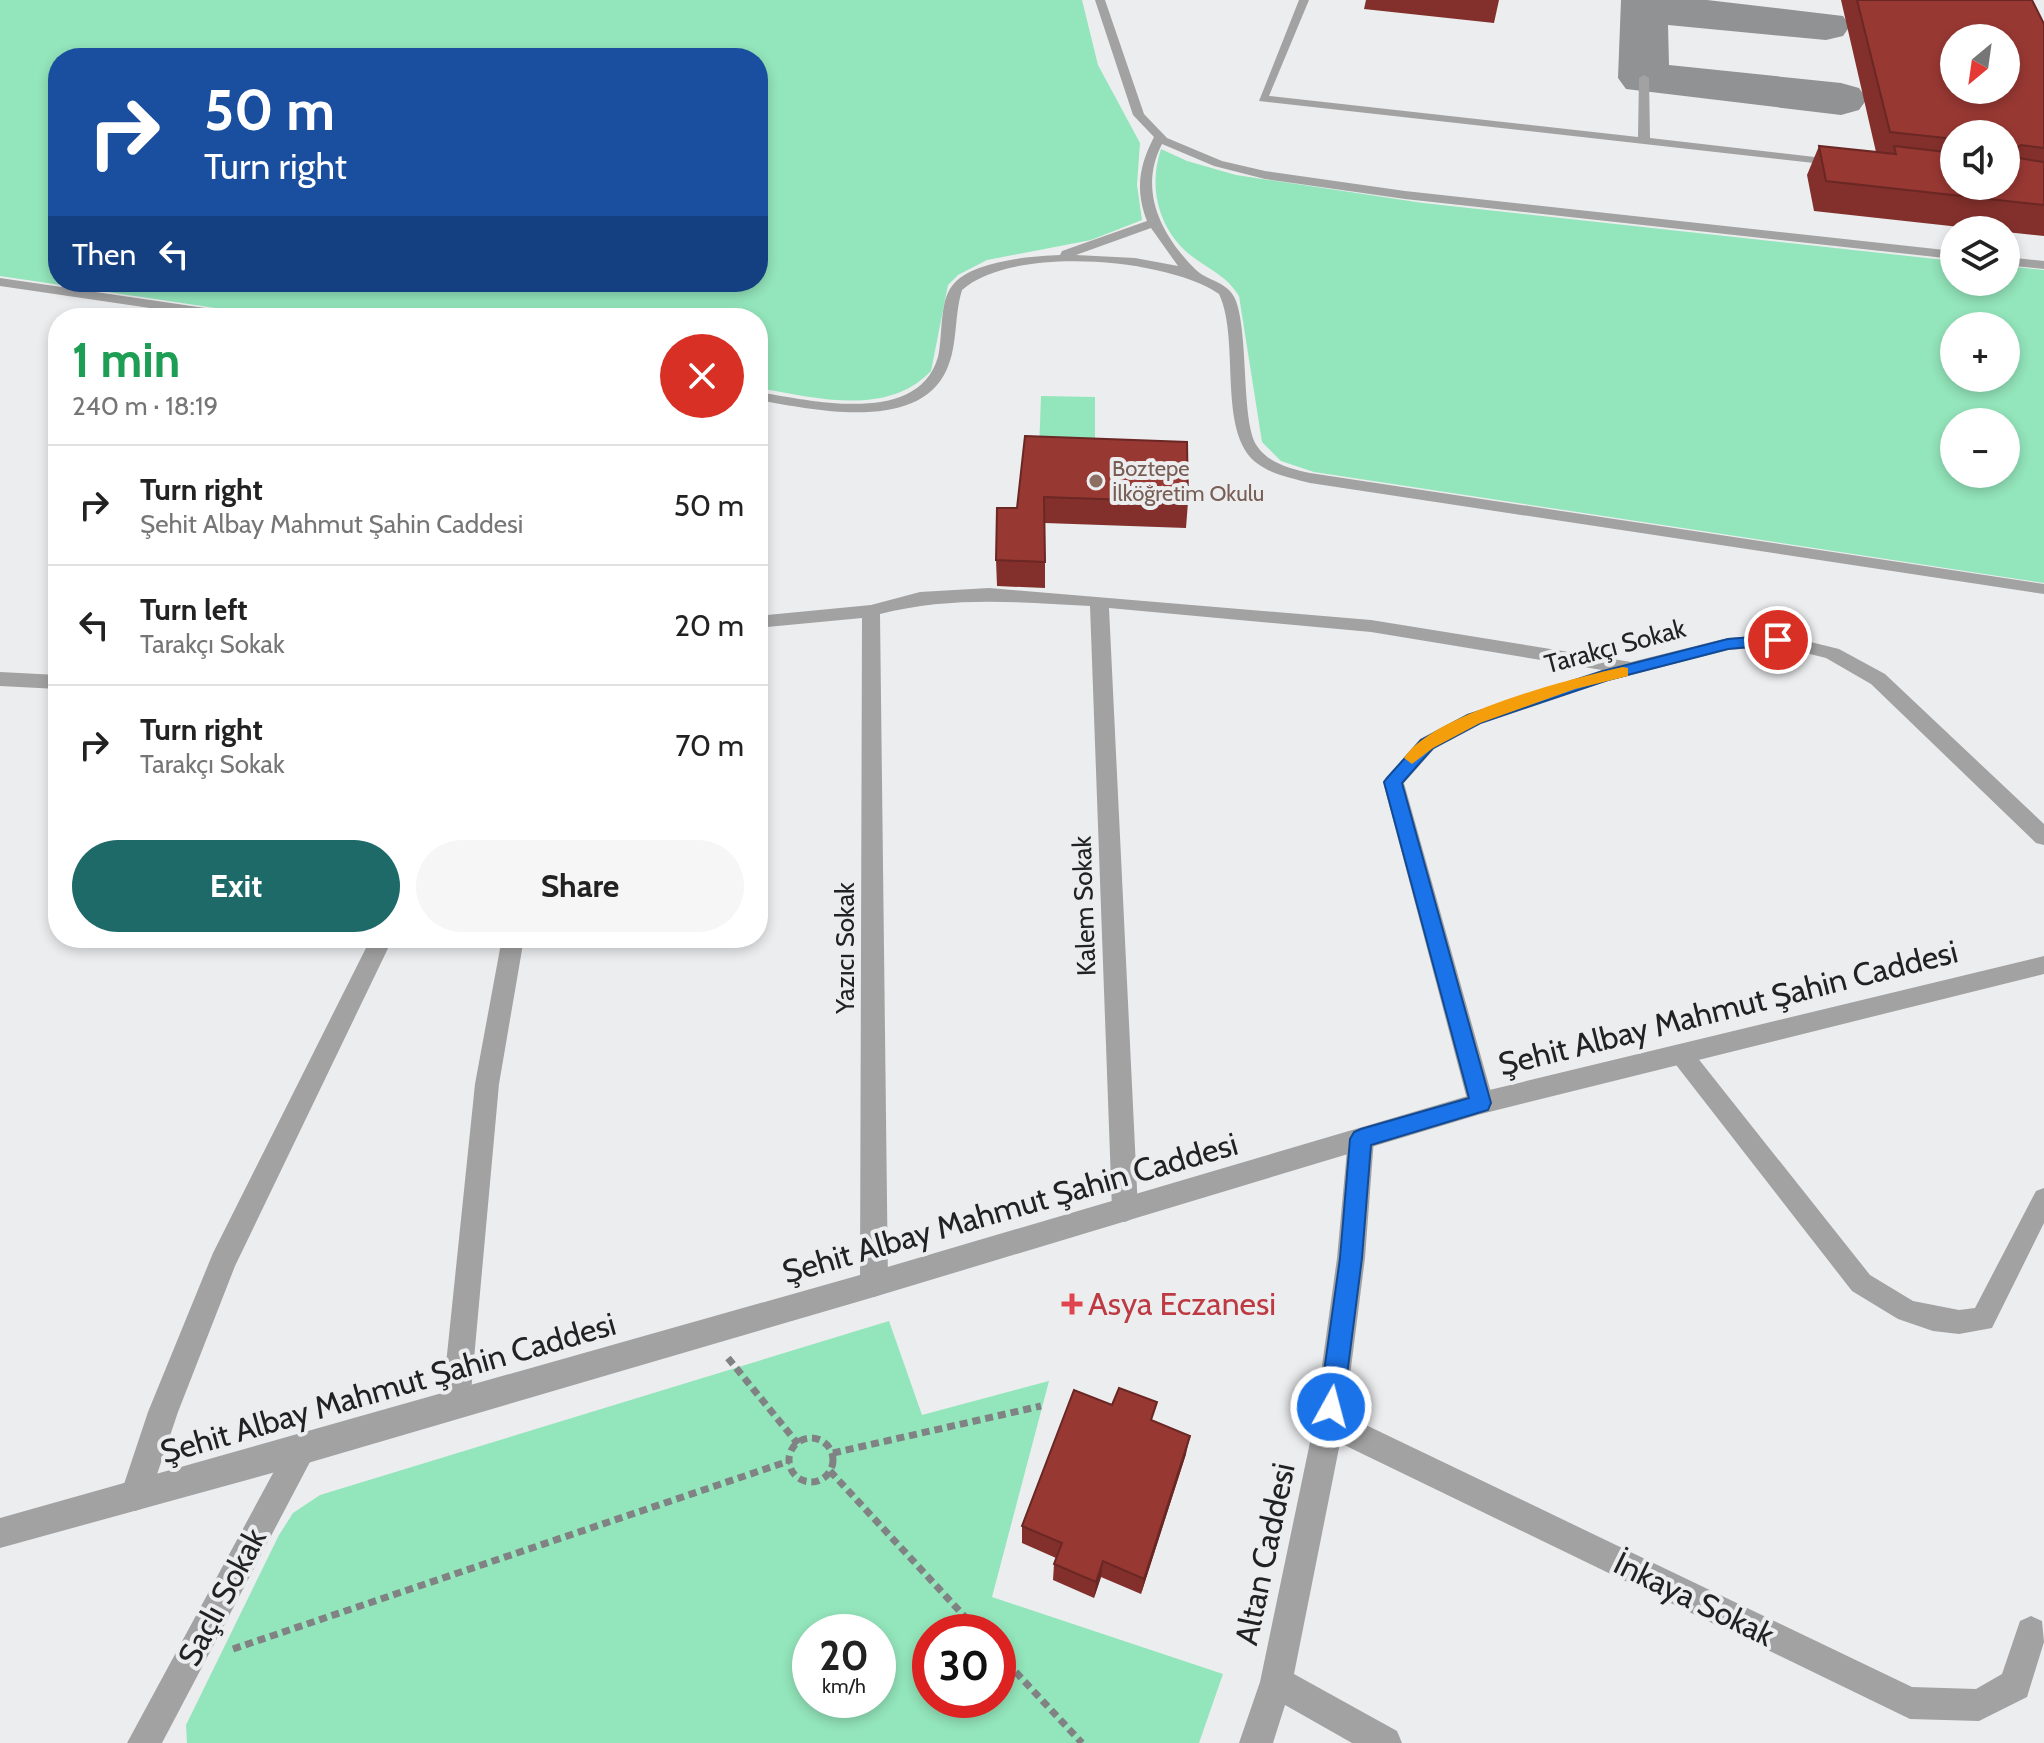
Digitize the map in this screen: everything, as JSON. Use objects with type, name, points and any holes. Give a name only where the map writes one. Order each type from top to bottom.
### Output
[{"type":"street","points":[[768,621],[871,611],[920,598],[989,594],[1371,626],[1637,669]]},
{"type":"street","name":"Kalem Sokak","points":[[1099,601],[1125,1210]]},
{"type":"street","name":"Yazıcı Sokak","points":[[871,611],[874,1284]]},
{"type":"street","name":"Tarakçı Sokak","points":[[1481,1103],[1393,782],[1427,744],[1461,724],[1571,685],[1743,641],[1778,640],[1832,653],[1878,679],[2044,837]]},
{"type":"street","points":[[0,679],[48,681]]},
{"type":"street","points":[[135,1496],[183,1360],[223,1262],[377,948]]},
{"type":"street","points":[[456,1403],[487,1084],[511,948]]},
{"type":"street","name":"Şehit Albay Mahmut Şahin Caddesi","points":[[0,1533],[301,1450],[874,1284],[1481,1103],[2044,965]]},
{"type":"street","name":"Altan Caddesi","points":[[1256,1743],[1276,1682],[1329,1423],[1351,1258],[1361,1139]]},
{"type":"street","name":"İnkaya Sokak","points":[[1329,1423],[1910,1703],[1979,1705],[2015,1685],[2031,1632]]},
{"type":"street","name":"Saçlı Sokak","points":[[144,1743],[301,1450]]},
{"type":"street","points":[[1276,1682],[1385,1743]]},
{"type":"lane","points":[[1100,0],[1134,106],[1146,125],[1160,137],[1203,159],[1265,175],[1435,199],[1940,253]]},
{"type":"lane","points":[[1304,0],[1263,99],[1861,165]]},
{"type":"lane","points":[[1644,78],[1644,141]]},
{"type":"lane","points":[[1160,137],[1149,157],[1145,176],[1147,205],[1153,223],[1189,270]]},
{"type":"lane","points":[[1050,260],[1153,223]]},
{"type":"lane","points":[[768,397],[858,408],[890,405],[930,387],[941,375],[955,290],[976,272],[999,264],[1050,260],[1130,262],[1189,270],[1211,280],[1231,301],[1244,435],[1253,453],[1276,468],[1325,480],[2044,589]]},
{"type":"lane","points":[[2020,262],[2044,265]]},
{"type":"lane","points":[[0,282],[48,289]]},
{"type":"lane","points":[[68,292],[178,308]]},
{"type":"lane","points":[[1681,1054],[1861,1283],[1907,1311],[1946,1320],[1983,1319],[2044,1199]]},
{"type":"path","points":[[707,1332],[798,1444]]},
{"type":"path","points":[[833,1453],[1041,1406]]},
{"type":"path","points":[[819,1438],[833,1453],[830,1471],[817,1482],[801,1481],[790,1470],[789,1461],[798,1444],[819,1438]]},
{"type":"path","points":[[186,1665],[789,1461]]},
{"type":"path","points":[[830,1471],[962,1614]]},
{"type":"path","points":[[1016,1672],[1082,1743]]},
{"type":"green space","points":[[0,0],[1082,0],[1098,65],[1140,143],[1137,185],[1142,220],[1091,240],[987,260],[958,275],[948,285],[931,371],[913,386],[893,395],[871,399],[825,399],[768,390],[768,308],[216,308],[108,292],[768,292],[768,48],[48,48],[48,283],[0,276]]},
{"type":"green space","points":[[1161,149],[1187,161],[1236,175],[1423,203],[1940,259],[1940,296],[2020,296],[2020,267],[2044,270],[2044,583],[1314,472],[1281,461],[1262,442],[1239,296],[1225,280],[1184,250],[1174,238],[1160,210],[1156,180]]},
{"type":"green space","points":[[1041,396],[1095,397],[1095,453],[1039,452]]},
{"type":"green space","points":[[889,1321],[922,1415],[1049,1381],[992,1597],[1223,1674],[1199,1743],[187,1743],[186,1725],[279,1535],[293,1513],[320,1495]]},
{"type":"building","points":[[1857,0],[2032,0],[2044,24],[2044,148],[2020,146],[2020,120],[1940,120],[1940,137],[1890,132]]},
{"type":"building","points":[[1819,146],[1896,154],[1894,146],[1940,151],[1940,194],[1826,181]]},
{"type":"building","points":[[2020,158],[2044,162],[2044,205],[1999,200],[2020,200]]},
{"type":"building","points":[[1025,436],[1187,442],[1188,502],[1044,497],[1045,562],[996,560],[997,508],[1017,508]]},
{"type":"building","points":[[1119,1388],[1157,1402],[1151,1420],[1190,1436],[1144,1579],[1103,1561],[1096,1582],[1054,1564],[1062,1543],[1022,1526],[1074,1390],[1112,1405]]},
{"type":"taxiway","points":[[1644,0],[1644,8]]},
{"type":"taxiway","points":[[1644,8],[1826,26]]},
{"type":"taxiway","points":[[1644,8],[1644,78],[1841,99]]},
{"type":"slow traffic","points":[[1412,758],[1449,730],[1474,719],[1535,696],[1623,672]]},
{"type":"place","name":"Boztepe İlköğretim Okulu","points":[[1096,481]]},
{"type":"place","name":"Asya Eczanesi","points":[[1072,1304]]},
{"type":"route","points":[[1331,1407],[1351,1258],[1361,1139],[1481,1103],[1393,782],[1408,761],[1449,730],[1535,696],[1728,644],[1778,640]]}]
